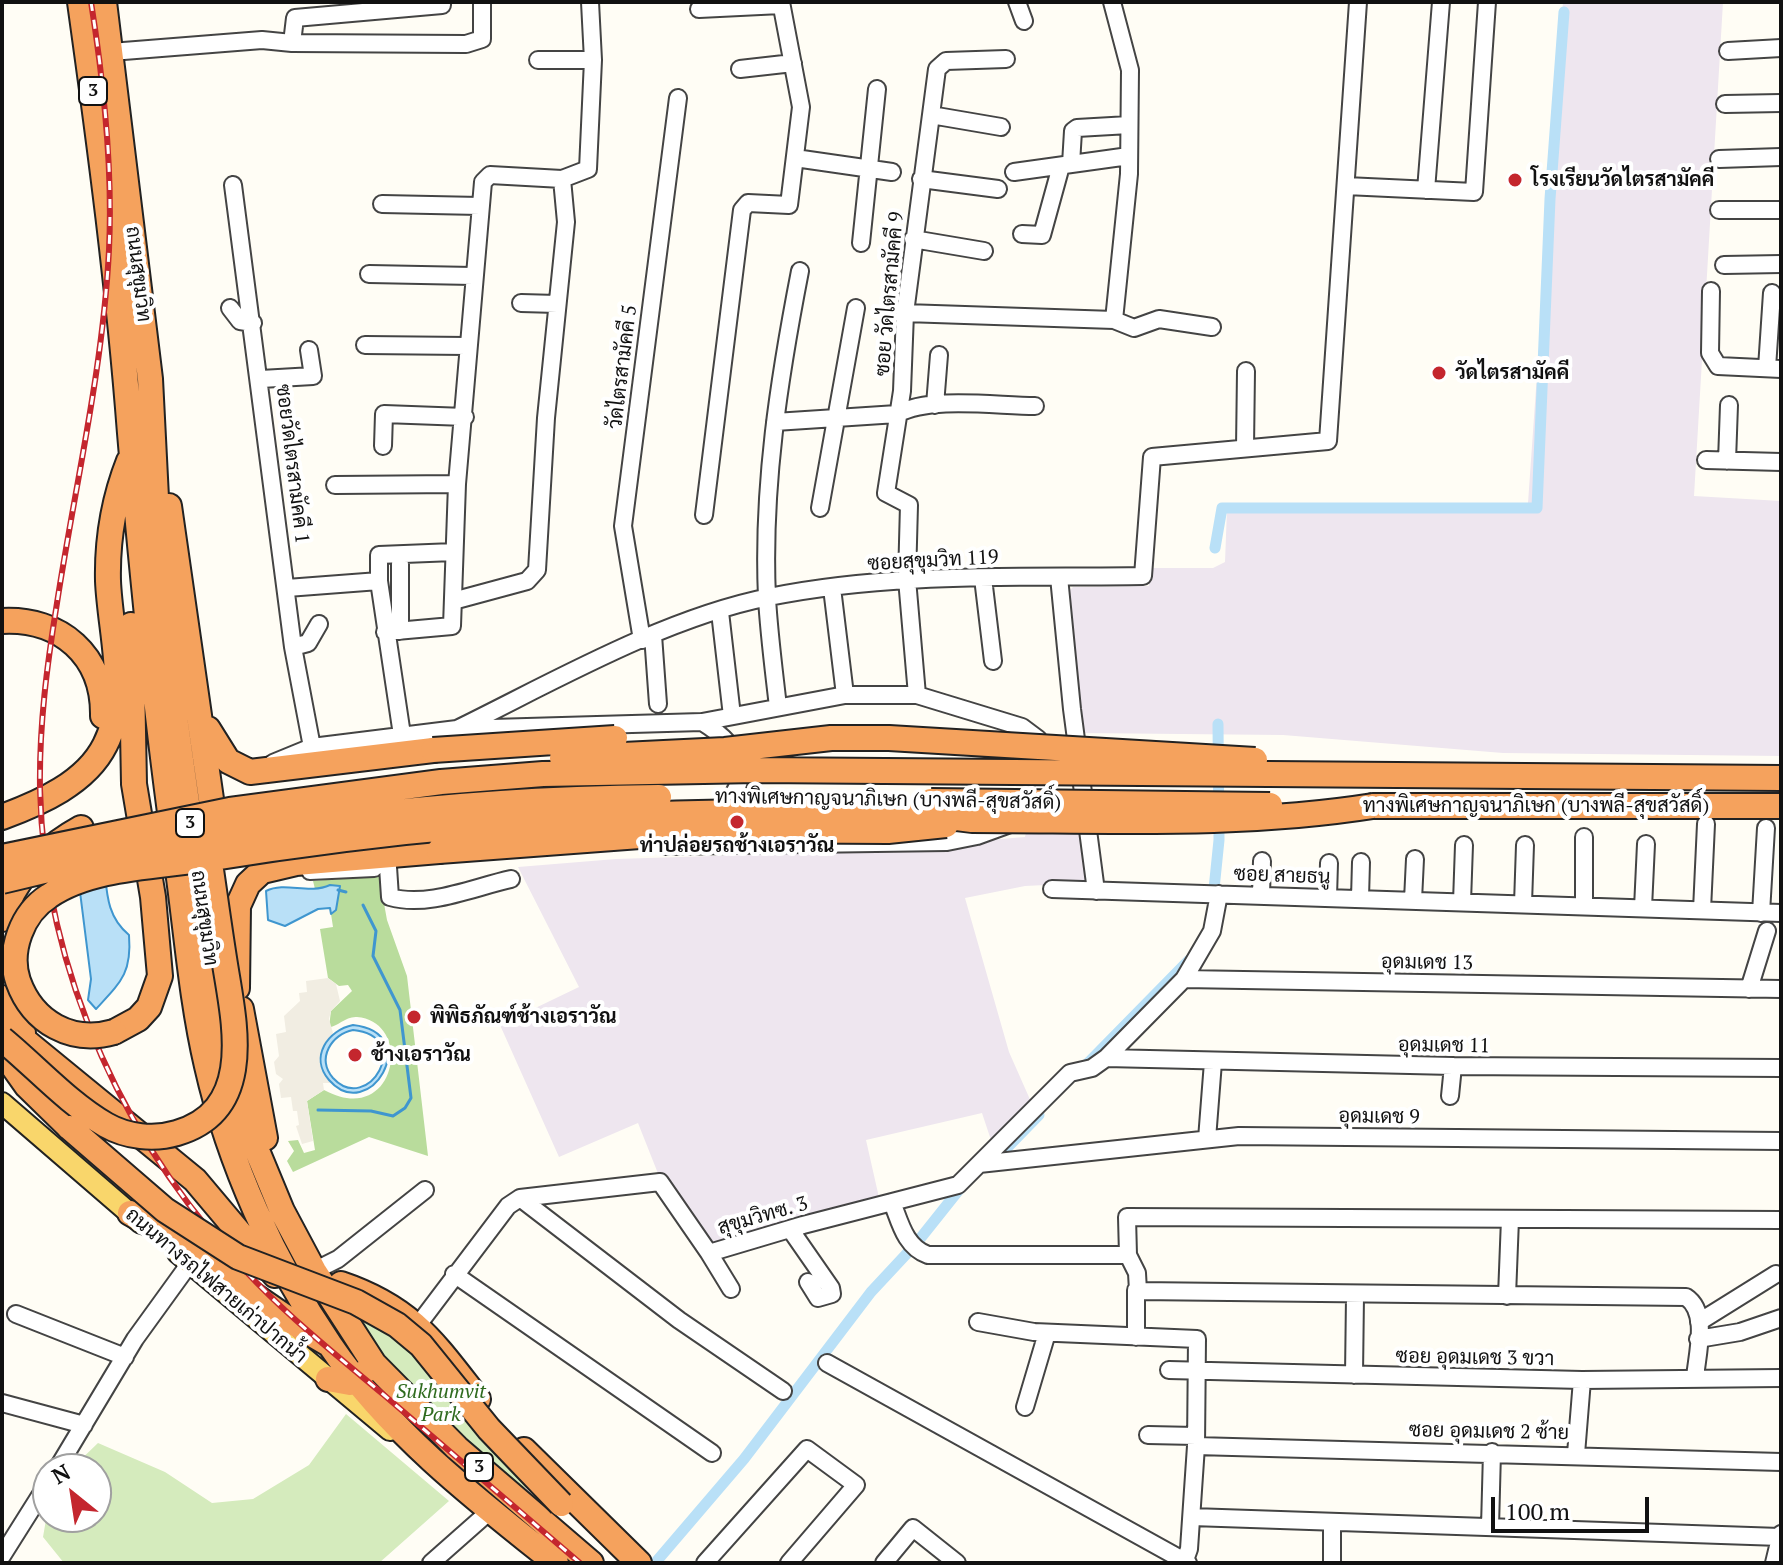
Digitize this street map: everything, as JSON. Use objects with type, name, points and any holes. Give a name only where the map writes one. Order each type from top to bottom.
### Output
[{"type":"highway","name":"ถนนสุขุมวิท","points":[[80,2],[150,379],[158,543],[170,675],[216,1007],[229,1070],[246,1124],[282,1211],[365,1372],[436,1462],[556,1563]]},
{"type":"highway","name":"ถนนสุขุมวิท","points":[[104,2],[111,52],[114,180],[133,481],[153,694],[205,1060],[229,1143],[248,1191],[324,1336],[591,1563]]},
{"type":"highway","points":[[150,379],[237,988],[263,1130],[312,1266],[386,1303],[418,1325],[450,1359],[502,1430],[639,1563]]},
{"type":"highway","points":[[2,817],[34,805],[83,771],[106,743],[114,712],[116,672],[108,579],[110,536],[117,492],[132,453]]},
{"type":"highway","points":[[133,481],[133,772],[153,897],[160,976],[149,1007],[138,1019],[114,1032],[92,1038],[51,1023],[30,1006],[15,967],[17,940],[35,907],[65,887],[105,875],[352,838],[585,816],[847,811],[931,814],[972,820],[1259,820],[1373,806]]},
{"type":"highway","points":[[2,1039],[89,1114],[126,1133],[166,1136],[183,1131],[211,1111],[231,1080],[237,1042],[179,636],[173,529]]},
{"type":"highway","points":[[2,621],[42,623],[72,642],[84,656],[100,688],[103,704],[100,736],[83,771]]},
{"type":"highway","points":[[198,704],[221,753],[234,766],[250,772],[433,750],[646,737],[937,739],[1039,748],[1223,757],[1372,774]]},
{"type":"highway","points":[[2,919],[12,893],[25,873],[51,846],[81,828],[124,813],[417,771],[542,759],[751,748],[831,738]]},
{"type":"highway","points":[[274,866],[265,856],[254,826],[256,800],[261,795],[466,771],[582,762]]},
{"type":"highway","name":"ทางพิเศษกาญจนาภิเษก (บางพลี-สุขสวัสดิ์)","points":[[2,857],[230,810],[441,782],[543,774],[742,770],[1781,778]]},
{"type":"highway","name":"ทางพิเศษกาญจนาภิเษก (บางพลี-สุขสวัสดิ์)","points":[[2,881],[238,832],[363,814],[535,800],[758,797],[1373,806],[1781,806]]},
{"type":"highway","points":[[237,988],[237,922],[242,894],[255,876],[274,866],[720,830],[913,830],[972,820]]},
{"type":"highway","points":[[2,998],[14,1023],[37,1051]]},
{"type":"highway","points":[[2,1022],[195,1180],[324,1336]]},
{"type":"highway","points":[[2,1051],[27,1086],[70,1128],[165,1210],[227,1251],[280,1276],[356,1302],[397,1325],[421,1345],[510,1453],[623,1563]]},
{"type":"highway","points":[[130,1213],[195,1252],[297,1326],[324,1336]]},
{"type":"highway","points":[[130,1213],[164,1223],[226,1232],[239,1230]]},
{"type":"highway","points":[[328,1379],[343,1384],[365,1372]]},
{"type":"main road","name":"ถนนทางรถไฟสายเก่าปากน้ำ","points":[[2,1103],[328,1379],[436,1462]]},
{"type":"street","points":[[111,52],[262,40],[292,43],[477,43],[483,36],[482,2]]},
{"type":"street","points":[[393,632],[450,628],[467,346],[485,177],[562,179],[588,169],[593,60],[590,2]]},
{"type":"street","points":[[1017,2],[1024,21]]},
{"type":"street","points":[[1112,2],[1130,70],[1129,156],[1114,320]]},
{"type":"street","points":[[1358,2],[1346,186],[1474,192],[1487,2]]},
{"type":"street","points":[[1426,190],[1441,2]]},
{"type":"street","points":[[699,9],[781,3],[801,107],[789,205],[748,203],[742,210],[704,515]]},
{"type":"street","points":[[292,43],[295,18],[442,5]]},
{"type":"street","points":[[1728,51],[1781,48]]},
{"type":"street","name":"ซอย วัดไตรสามัคคี 9","points":[[907,579],[909,505],[886,493],[902,391],[905,313],[913,239],[937,69],[953,60],[1006,59]]},
{"type":"street","points":[[538,60],[593,60]]},
{"type":"street","points":[[740,69],[793,63]]},
{"type":"street","points":[[861,243],[877,89]]},
{"type":"street","name":"วัดไตรสามัคคี 5","points":[[658,704],[623,526],[678,98]]},
{"type":"street","points":[[1725,104],[1781,103]]},
{"type":"street","points":[[931,115],[1001,127]]},
{"type":"street","points":[[1022,234],[1049,235],[1073,131],[1077,128],[1129,125]]},
{"type":"street","points":[[1014,172],[1129,156]]},
{"type":"street","points":[[1719,159],[1781,157]]},
{"type":"street","points":[[795,158],[892,172]]},
{"type":"street","points":[[453,601],[527,581],[536,574],[566,222],[562,179]]},
{"type":"street","points":[[921,179],[998,189]]},
{"type":"street","name":"ซอยวัดไตรสามัคคี 1","points":[[233,185],[261,379],[293,647],[312,747]]},
{"type":"street","name":"ซอยสุขุมวิท 119","points":[[457,729],[647,637],[767,597],[907,579],[1143,576],[1152,457],[1328,441],[1346,186]]},
{"type":"street","points":[[382,204],[480,206]]},
{"type":"street","points":[[1719,210],[1781,210]]},
{"type":"street","points":[[913,239],[984,251]]},
{"type":"street","points":[[1724,265],[1781,264]]},
{"type":"street","points":[[778,707],[767,597],[769,481],[775,422],[800,271]]},
{"type":"street","points":[[369,274],[473,276]]},
{"type":"street","points":[[1711,291],[1710,353],[1718,366],[1774,368],[1772,293]]},
{"type":"street","points":[[521,303],[557,304]]},
{"type":"street","points":[[230,308],[240,321],[253,323]]},
{"type":"street","points":[[820,508],[856,308]]},
{"type":"street","points":[[905,313],[1114,320],[1134,328],[1159,319],[1212,327]]},
{"type":"street","points":[[365,345],[467,346]]},
{"type":"street","points":[[261,379],[313,376],[309,350]]},
{"type":"street","points":[[935,405],[939,355]]},
{"type":"street","points":[[1245,448],[1246,371]]},
{"type":"street","points":[[775,422],[897,414],[913,407],[935,405],[1035,406]]},
{"type":"street","points":[[1727,461],[1729,405]]},
{"type":"street","points":[[383,446],[384,414],[465,417]]},
{"type":"street","points":[[1706,460],[1781,462]]},
{"type":"street","points":[[335,485],[457,484]]},
{"type":"street","points":[[402,735],[393,632],[379,581],[379,555],[454,552]]},
{"type":"street","points":[[393,632],[400,564]]},
{"type":"street","points":[[1059,577],[1072,709],[1096,891]]},
{"type":"street","points":[[983,578],[993,661]]},
{"type":"street","points":[[907,579],[917,695]]},
{"type":"street","points":[[287,588],[379,581]]},
{"type":"street","points":[[832,588],[845,695]]},
{"type":"street","points":[[720,612],[732,716]]},
{"type":"street","points":[[293,647],[308,643],[319,624]]},
{"type":"street","points":[[250,772],[312,747],[402,735],[457,729],[702,722],[845,695],[917,695],[937,700],[1022,727],[1038,739],[1045,751],[1048,782],[1043,794],[1004,829],[947,842],[580,848],[333,872],[296,871],[274,866]]},
{"type":"street","points":[[663,846],[713,818],[728,802],[737,782],[741,768],[736,750],[720,732],[702,722]]},
{"type":"street","points":[[580,848],[586,834],[581,725]]},
{"type":"street","points":[[1702,910],[1706,824]]},
{"type":"street","points":[[1761,913],[1766,828]]},
{"type":"street","points":[[1584,837],[1584,906]]},
{"type":"street","points":[[1643,908],[1646,844]]},
{"type":"street","points":[[1462,902],[1464,845]]},
{"type":"street","points":[[1523,904],[1525,845]]},
{"type":"street","points":[[1413,900],[1415,859]]},
{"type":"street","points":[[1261,895],[1262,861]]},
{"type":"street","points":[[1360,898],[1361,862]]},
{"type":"street","points":[[1328,897],[1329,863]]},
{"type":"street","points":[[388,867],[390,897],[396,898],[422,900],[511,879]]},
{"type":"street","name":"ซอย สายธนู","points":[[1052,889],[1781,913]]},
{"type":"street","points":[[1106,1058],[1184,979],[1212,931],[1219,894]]},
{"type":"street","points":[[1749,989],[1767,931]]},
{"type":"street","name":"อุดมเดช 13","points":[[1184,979],[1781,989]]},
{"type":"street","name":"อุดมเดช 11","points":[[1106,1058],[1453,1066],[1781,1068]]},
{"type":"street","name":"สุขุมวิทซ. 3","points":[[520,1198],[660,1182],[709,1253],[956,1186],[989,1163],[1074,1072],[1092,1068],[1106,1058]]},
{"type":"street","points":[[1207,1139],[1213,1062]]},
{"type":"street","points":[[1450,1096],[1453,1066]]},
{"type":"street","name":"อุดมเดช 9","points":[[989,1163],[1255,1136],[1781,1141]]},
{"type":"street","points":[[312,1266],[338,1259],[425,1190]]},
{"type":"street","points":[[418,1325],[508,1206],[520,1198],[679,1320],[783,1391]]},
{"type":"street","points":[[892,1202],[911,1245],[928,1255],[1128,1255]]},
{"type":"street","points":[[1136,1337],[1137,1273],[1128,1255],[1127,1217],[1781,1220]]},
{"type":"street","points":[[1507,1296],[1510,1219]]},
{"type":"street","points":[[790,1229],[829,1284],[832,1294],[818,1298],[808,1282]]},
{"type":"street","points":[[709,1253],[731,1289]]},
{"type":"street","points":[[67,1453],[125,1357],[190,1263]]},
{"type":"street","points":[[454,1274],[712,1453]]},
{"type":"street","points":[[1699,1331],[1776,1274]]},
{"type":"street","points":[[1136,1290],[1355,1296],[1686,1297],[1697,1307],[1699,1331],[1695,1378]]},
{"type":"street","points":[[1354,1375],[1355,1296]]},
{"type":"street","points":[[16,1314],[125,1357]]},
{"type":"street","points":[[1699,1331],[1740,1332],[1781,1318]]},
{"type":"street","points":[[827,1363],[1186,1562],[1196,1441],[1197,1339],[1047,1333],[978,1322]]},
{"type":"street","points":[[1025,1407],[1047,1333]]},
{"type":"street","name":"ซอย อุดมเดช 3 ขวา","points":[[1169,1370],[1582,1380],[1781,1378]]},
{"type":"street","points":[[1576,1454],[1582,1380]]},
{"type":"street","points":[[2,1403],[84,1425]]},
{"type":"street","name":"ซอย อุดมเดช 2 ซ้าย","points":[[1148,1435],[1196,1441],[1781,1462]]},
{"type":"street","points":[[705,1563],[805,1449],[856,1485],[789,1563]]},
{"type":"street","points":[[1490,1527],[1492,1452]]},
{"type":"street","points":[[2,1556],[32,1508]]},
{"type":"street","points":[[431,1563],[491,1510]]},
{"type":"street","points":[[1192,1517],[1781,1536],[1774,1563]]},
{"type":"street","points":[[1332,1522],[1332,1563]]},
{"type":"street","points":[[884,1563],[913,1528],[955,1562]]},
{"type":"shaded area","points":[[1563,2],[1723,2],[1694,496],[1781,501],[1781,756],[1503,753],[1283,735],[1079,733],[1067,593],[1073,587],[1149,586],[1150,568],[1213,568],[1225,562],[1227,509],[1528,503]]},
{"type":"shaded area","points":[[1027,828],[1081,828],[1086,883],[1025,886],[965,898],[1009,1052],[1032,1104],[992,1143],[982,1113],[866,1140],[880,1202],[709,1250],[659,1176],[638,1123],[559,1157],[500,1025],[579,987],[518,867],[616,859],[938,849],[939,844],[1025,837]]},
{"type":"shaded area","points":[[328,978],[336,984],[340,1001],[331,1011],[329,1019],[333,1033],[326,1041],[325,1074],[331,1083],[323,1083],[324,1090],[307,1101],[313,1141],[302,1144],[296,1126],[299,1125],[297,1111],[293,1111],[291,1097],[281,1098],[279,1084],[283,1079],[276,1074],[274,1062],[279,1056],[276,1034],[286,1032],[284,1016],[300,1001],[299,993],[307,992],[306,981]]},
{"type":"green space","points":[[379,876],[387,920],[407,976],[428,1156],[369,1137],[293,1172],[287,1161],[294,1151],[288,1141],[298,1140],[304,1153],[315,1150],[307,1101],[324,1090],[348,1098],[368,1096],[381,1085],[389,1070],[391,1053],[386,1036],[375,1023],[353,1017],[329,1027],[331,1011],[352,991],[348,985],[339,986],[328,978],[320,929],[333,927],[331,914],[336,910],[340,886],[315,889],[313,881]]},
{"type":"green space","name":"Sukhumvit Park","points":[[378,1313],[534,1478],[516,1498],[345,1319]]},
{"type":"green space","points":[[346,1414],[449,1501],[379,1563],[64,1563],[43,1537],[44,1533],[112,1533],[112,1453],[88,1453],[98,1443],[165,1472],[212,1503],[253,1499],[309,1465]]},
{"type":"water","points":[[75,852],[104,866],[112,913],[129,935],[129,959],[123,976],[96,1009],[88,1000],[91,979]]},
{"type":"water","points":[[340,886],[336,910],[331,914],[330,908],[318,909],[285,926],[268,920],[266,891],[281,887],[314,889]]},
{"type":"water","points":[[353,1025],[374,1032],[385,1043],[388,1058],[383,1073],[373,1085],[360,1092],[344,1091],[323,1071],[321,1054],[324,1046],[344,1028]],"holes":[[[353,1030],[371,1035],[381,1045],[383,1058],[379,1070],[371,1081],[360,1087],[346,1087],[328,1070],[326,1055],[329,1048],[345,1032]]]},
{"type":"waterway","points":[[1215,548],[1222,508],[1537,508],[1550,199],[1564,12]]},
{"type":"waterway","points":[[1214,889],[1219,840],[1218,724]]},
{"type":"waterway","points":[[338,890],[346,892]]},
{"type":"waterway","points":[[318,1110],[371,1111],[393,1116],[405,1108],[411,1098],[400,1010],[373,956],[376,931],[363,905]]},
{"type":"waterway","points":[[1083,1068],[1189,960]]},
{"type":"waterway","points":[[989,1159],[1001,1154],[1039,1115]]},
{"type":"waterway","points":[[919,1240],[966,1181]]},
{"type":"waterway","points":[[655,1563],[744,1459],[871,1292],[912,1248]]},
{"type":"railway","points":[[91,2],[100,64],[110,188],[106,295],[95,383],[50,649],[40,765],[45,858],[57,926],[76,992],[102,1056],[133,1118],[169,1177],[211,1232],[257,1283],[303,1327],[580,1563]]},
{"type":"place","name":"โรงเรียนวัดไตรสามัคคี","points":[[1515,180]]},
{"type":"place","name":"วัดไตรสามัคคี","points":[[1439,373]]},
{"type":"place","name":"ท่าปล่อยรถช้างเอราวัณ","points":[[737,822]]},
{"type":"place","name":"พิพิธภัณฑ์ช้างเอราวัณ","points":[[414,1017]]},
{"type":"place","name":"ช้างเอราวัณ","points":[[355,1055]]}]
